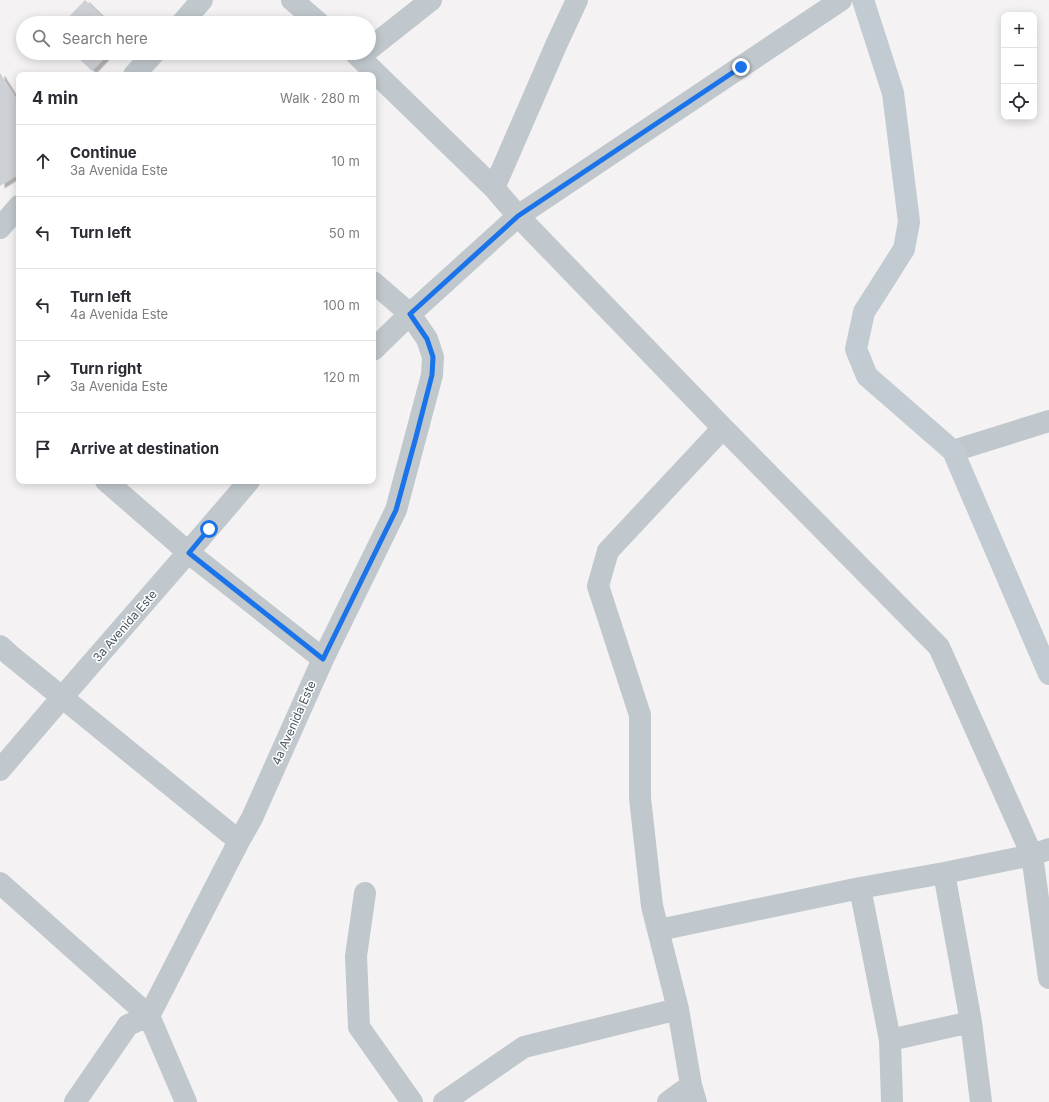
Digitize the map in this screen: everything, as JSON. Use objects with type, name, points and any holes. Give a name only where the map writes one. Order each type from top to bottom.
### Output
[{"type":"main road","points":[[863,0],[893,93],[909,222],[904,249],[864,312],[856,349],[867,376],[953,451],[1049,674]]},
{"type":"street","points":[[188,16],[202,0]]},
{"type":"street","points":[[292,0],[311,16]]},
{"type":"street","points":[[376,42],[431,0]]},
{"type":"street","points":[[494,188],[578,0]]},
{"type":"street","points":[[376,347],[410,314],[518,216],[841,0]]},
{"type":"street","points":[[137,72],[148,60]]},
{"type":"street","points":[[369,60],[494,188],[518,216],[723,428],[939,647],[1041,852],[1049,978]]},
{"type":"street","points":[[0,228],[16,209]]},
{"type":"street","name":"4a Avenida Este","points":[[149,1016],[252,818],[323,659],[396,510],[432,375],[433,357],[427,339],[410,314],[376,285]]},
{"type":"street","points":[[953,451],[1049,421]]},
{"type":"street","points":[[668,1102],[693,1094],[678,1009],[652,906],[640,798],[640,715],[598,586],[608,551],[723,428]]},
{"type":"street","points":[[109,484],[189,553],[323,659]]},
{"type":"street","name":"3a Avenida Este","points":[[0,770],[247,484]]},
{"type":"street","points":[[0,646],[239,841]]},
{"type":"street","points":[[659,930],[1041,852]]},
{"type":"street","points":[[944,873],[971,1022],[981,1102]]},
{"type":"street","points":[[0,883],[149,1016],[186,1102]]},
{"type":"street","points":[[860,888],[890,1040],[892,1102]]},
{"type":"street","points":[[365,892],[356,956],[358,1027],[412,1102]]},
{"type":"street","points":[[444,1102],[524,1047],[678,1009]]},
{"type":"street","points":[[75,1102],[128,1025],[149,1016]]},
{"type":"street","points":[[890,1040],[971,1022]]},
{"type":"building","points":[[85,0],[102,16],[70,16]]},
{"type":"building","points":[[80,60],[102,60],[92,71]]},
{"type":"building","points":[[0,73],[16,98],[16,176],[0,186]]},
{"type":"route","points":[[209,529],[189,553],[323,659],[396,510],[432,375],[433,357],[427,339],[410,314],[518,216],[741,67]]}]
